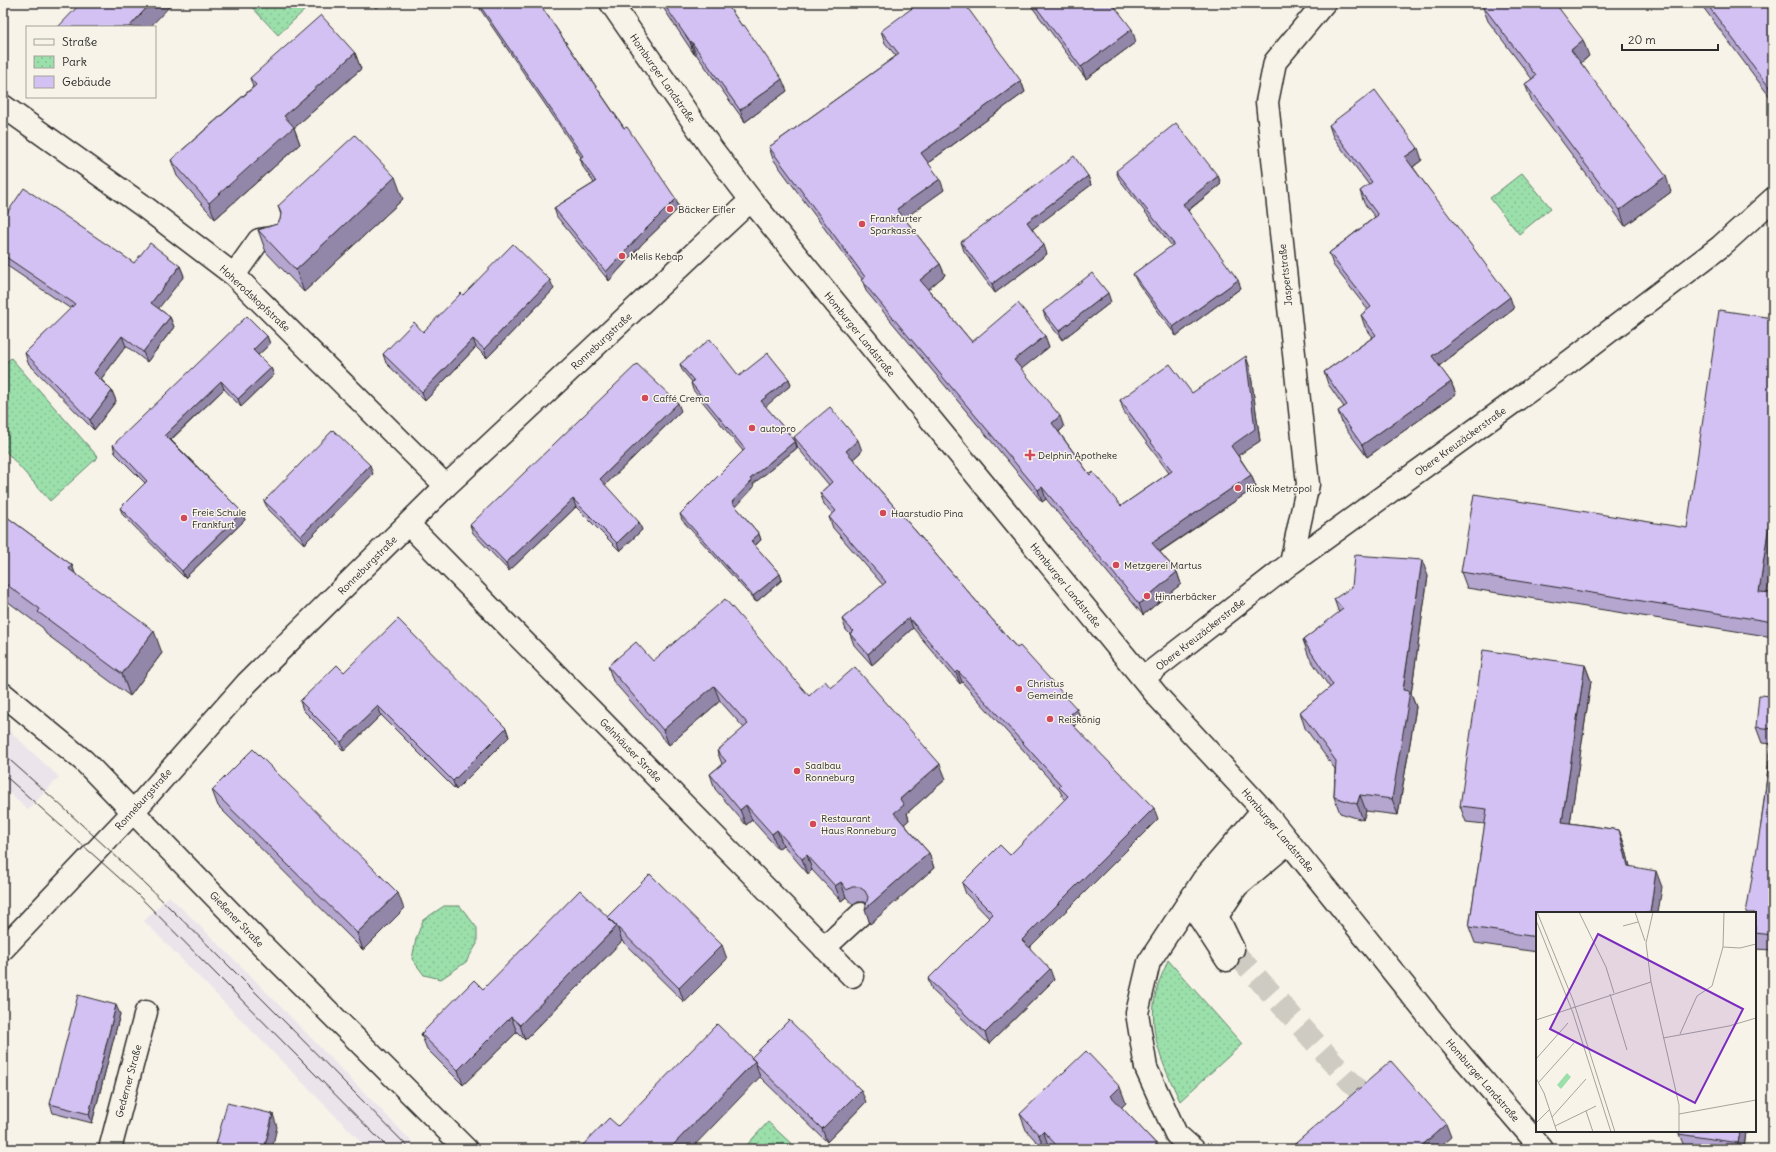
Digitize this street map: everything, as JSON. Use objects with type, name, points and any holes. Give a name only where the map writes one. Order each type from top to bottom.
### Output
[{"type":"street","name":"Homburger Landstraße","points":[[611,3],[712,149],[751,200],[1159,698],[1263,810],[1443,1034],[1542,1149]]},
{"type":"street","name":"Jaspertstraße","points":[[1291,563],[1308,484],[1267,102],[1275,62],[1324,3]]},
{"type":"street","name":"Hoherodskopfstraße","points":[[3,106],[142,205],[234,275],[446,486]]},
{"type":"street","name":"Obere Kreuzäckerstraße","points":[[1143,678],[1291,563],[1569,362],[1708,257],[1773,199]]},
{"type":"street","name":"Ronneburgstraße","points":[[3,948],[132,812],[247,683],[409,525],[446,486],[751,200]]},
{"type":"street","points":[[234,275],[259,240],[277,237]]},
{"type":"street","name":"Gelnhäuser Straße","points":[[409,525],[852,976]]},
{"type":"street","name":"Gießener Straße","points":[[3,694],[84,761],[262,946],[466,1149]]},
{"type":"street","points":[[1193,1149],[1176,1134],[1146,1068],[1137,1013],[1149,962],[1203,880],[1263,810]]},
{"type":"street","points":[[1231,956],[1199,917],[1214,884],[1283,835]]},
{"type":"street","points":[[824,948],[861,914]]},
{"type":"street","name":"Gederner Straße","points":[[110,1149],[146,1012]]},
{"type":"shaded area","points":[[3,725],[59,777],[28,810],[3,787]]},
{"type":"shaded area","points":[[169,896],[244,969],[419,1149],[368,1149],[144,921]]},
{"type":"green space","points":[[306,3],[309,6],[278,35],[249,4]]},
{"type":"green space","points":[[1522,173],[1551,208],[1519,234],[1490,198]]},
{"type":"green space","points":[[11,358],[98,457],[50,501],[3,448],[3,365]]},
{"type":"green space","points":[[444,906],[460,906],[477,928],[477,944],[466,962],[441,979],[424,975],[412,959],[416,939],[423,920]]},
{"type":"green space","points":[[1168,960],[1242,1044],[1180,1101],[1163,1062],[1155,1035],[1154,1007],[1156,992]]},
{"type":"green space","points":[[768,1122],[797,1149],[743,1149]]},
{"type":"building","points":[[81,3],[151,3],[130,26],[59,26]]},
{"type":"building","points":[[478,3],[539,3],[624,128],[627,127],[676,199],[606,272],[554,208],[596,182],[580,158],[583,156]]},
{"type":"building","points":[[663,3],[726,3],[742,26],[744,25],[782,79],[740,110]]},
{"type":"building","points":[[919,3],[964,3],[1021,81],[921,153],[940,179],[897,209],[940,264],[920,280],[972,342],[1018,303],[1045,336],[1014,360],[1060,416],[1052,423],[1090,475],[1093,472],[1121,506],[1172,471],[1120,400],[1170,364],[1192,393],[1246,356],[1255,429],[1231,446],[1251,475],[1152,543],[1177,572],[1139,604],[1042,487],[1038,490],[861,280],[865,277],[769,147],[899,54],[881,31]]},
{"type":"building","points":[[1033,3],[1112,3],[1132,29],[1081,67]]},
{"type":"building","points":[[1484,3],[1555,3],[1583,40],[1571,50],[1666,176],[1620,210],[1525,84],[1536,76],[1482,5]]},
{"type":"building","points":[[1706,3],[1773,3],[1773,84],[1769,87]]},
{"type":"building","points":[[321,15],[355,53],[284,116],[294,127],[209,203],[171,160],[256,85],[250,78]]},
{"type":"building","points":[[1375,90],[1418,148],[1405,157],[1510,297],[1432,356],[1451,382],[1362,445],[1338,411],[1347,405],[1324,372],[1376,335],[1361,315],[1371,307],[1329,253],[1378,215],[1360,191],[1372,182],[1329,125]]},
{"type":"building","points":[[1176,123],[1218,176],[1183,204],[1238,280],[1173,327],[1133,274],[1174,244],[1116,171]]},
{"type":"building","points":[[355,135],[395,177],[296,270],[258,230],[277,224],[280,220],[281,213],[278,206]]},
{"type":"building","points":[[1074,156],[1088,176],[1027,222],[1044,245],[992,284],[961,242]]},
{"type":"building","points":[[24,188],[134,263],[150,243],[180,266],[151,303],[170,317],[143,352],[122,336],[94,373],[112,391],[90,420],[25,353],[75,304],[3,255],[3,219]]},
{"type":"building","points":[[513,244],[550,280],[484,349],[473,339],[422,392],[383,354],[414,322],[423,332],[461,293],[463,295]]},
{"type":"building","points":[[1092,273],[1108,293],[1059,331],[1043,311]]},
{"type":"building","points":[[1719,310],[1773,318],[1773,497],[1759,592],[1773,593],[1773,622],[1461,572],[1474,494],[1687,528]]},
{"type":"building","points":[[247,316],[267,336],[253,350],[271,368],[238,399],[221,381],[165,435],[242,512],[182,571],[120,508],[147,481],[113,445]]},
{"type":"building","points":[[710,339],[739,376],[768,353],[789,379],[761,401],[795,441],[750,479],[752,481],[732,502],[759,534],[751,541],[780,574],[753,596],[680,514],[745,449],[691,383],[694,381],[680,364]]},
{"type":"building","points":[[637,364],[678,403],[600,479],[639,522],[617,543],[573,499],[506,563],[470,525]]},
{"type":"building","points":[[830,407],[858,440],[846,451],[1017,648],[1020,646],[1077,709],[1066,718],[1154,808],[1022,940],[1050,969],[985,1033],[928,979],[993,914],[962,883],[1000,845],[1010,855],[1068,796],[1059,787],[1061,785],[958,671],[956,673],[909,618],[868,654],[850,634],[853,631],[842,619],[886,582],[829,517],[836,511],[820,493],[832,482],[794,437]]},
{"type":"building","points":[[333,430],[370,465],[301,536],[264,501]]},
{"type":"building","points":[[3,514],[72,565],[69,569],[154,631],[122,674],[38,612],[40,609],[3,582]]},
{"type":"building","points":[[1355,555],[1422,560],[1403,690],[1410,691],[1392,799],[1360,795],[1357,804],[1334,797],[1336,761],[1300,712],[1333,685],[1303,640],[1343,609],[1334,599],[1352,587]]},
{"type":"building","name":"Saalbau Ronneburg","points":[[725,599],[809,696],[825,681],[831,688],[855,667],[940,764],[900,799],[904,805],[894,813],[929,853],[865,909],[868,897],[865,891],[859,887],[852,887],[847,890],[841,882],[835,886],[807,855],[802,859],[777,830],[772,834],[746,805],[740,810],[710,774],[726,761],[717,751],[748,724],[714,686],[663,730],[608,666],[636,642],[653,661]]},
{"type":"building","points":[[398,619],[506,728],[453,781],[378,706],[341,742],[300,701],[337,665],[344,672]]},
{"type":"building","points":[[1483,650],[1585,665],[1562,822],[1619,830],[1628,866],[1656,871],[1650,912],[1536,912],[1536,937],[1469,927],[1487,809],[1460,806]]},
{"type":"building","points":[[1773,689],[1773,729],[1756,727],[1759,695],[1772,696]]},
{"type":"building","points":[[1773,732],[1773,935],[1756,933],[1756,912],[1746,912],[1761,824]]},
{"type":"building","points":[[253,749],[398,893],[357,933],[212,790]]},
{"type":"building","points":[[650,874],[722,945],[679,988],[607,917]]},
{"type":"building","points":[[580,890],[617,926],[520,1025],[511,1017],[458,1070],[421,1034],[474,980],[483,989]]},
{"type":"building","points":[[78,995],[116,1005],[89,1114],[50,1104]]},
{"type":"building","points":[[789,1020],[861,1090],[822,1129],[751,1058]]},
{"type":"building","points":[[717,1024],[755,1061],[669,1149],[579,1149],[609,1118],[618,1126]]},
{"type":"building","points":[[1086,1051],[1120,1087],[1111,1096],[1161,1149],[1060,1149],[1043,1131],[1039,1135],[1020,1114]]},
{"type":"building","points":[[1391,1061],[1446,1124],[1418,1149],[1289,1149]]},
{"type":"building","points":[[227,1103],[273,1114],[264,1149],[215,1149]]},
{"type":"building","points":[[1679,1132],[1740,1132],[1738,1143],[1679,1134]]},
{"type":"building","points":[[914,1145],[918,1149],[910,1149]]},
{"type":"tunnel","points":[[1235,953],[1411,1149]]},
{"type":"tram line","points":[[3,754],[160,898],[410,1149]]},
{"type":"tram line","points":[[3,774],[136,893],[389,1149]]},
{"type":"place","name":"Bäcker Eifler","points":[[670,209]]},
{"type":"place","name":"Frankfurter Sparkasse","points":[[862,224]]},
{"type":"place","name":"Melis Kebap","points":[[622,256]]},
{"type":"place","name":"Caffé Crema","points":[[645,398]]},
{"type":"place","name":"autopro","points":[[752,428]]},
{"type":"place","name":"Delphin Apotheke","points":[[1030,455]]},
{"type":"place","name":"Kiosk Metropol","points":[[1238,488]]},
{"type":"place","name":"Haarstudio Pina","points":[[883,513]]},
{"type":"place","name":"Freie Schule Frankfurt","points":[[184,518]]},
{"type":"place","name":"Metzgerei Martus","points":[[1116,565]]},
{"type":"place","name":"Hinnerbäcker","points":[[1147,596]]},
{"type":"place","name":"Christus Gemeinde","points":[[1019,689]]},
{"type":"place","name":"Reiskönig","points":[[1050,719]]},
{"type":"place","name":"Saalbau Ronneburg","points":[[797,771]]},
{"type":"place","name":"Restaurant Haus Ronneburg","points":[[813,824]]}]
